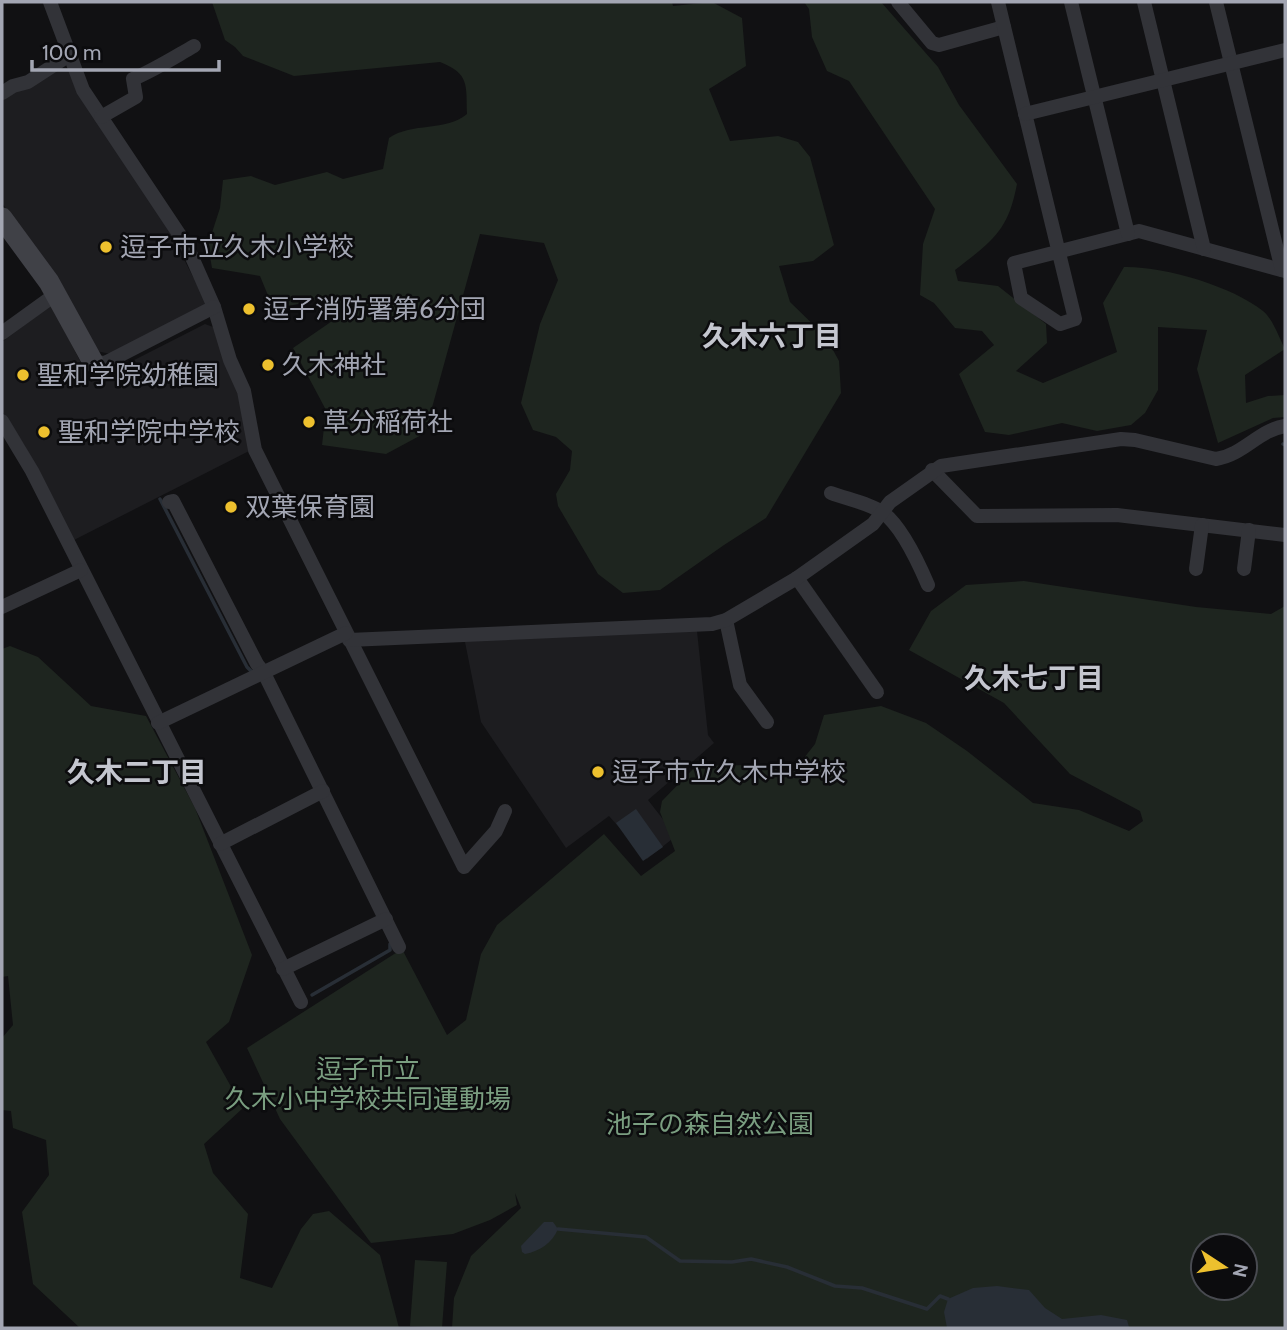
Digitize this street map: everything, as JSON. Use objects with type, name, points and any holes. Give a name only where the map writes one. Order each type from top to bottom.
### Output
[{"type":"street","points":[[50,2],[68,56],[83,90],[187,246],[214,307],[230,359],[244,391],[255,450],[464,867],[496,831],[505,811]]},
{"type":"street","points":[[898,2],[932,43],[939,45],[1004,27]]},
{"type":"street","points":[[998,2],[1059,251],[1075,319],[1060,324],[1021,298],[1014,263],[1059,251],[1139,231],[1284,271],[1216,2]]},
{"type":"street","points":[[1071,2],[1128,234]]},
{"type":"street","points":[[1144,2],[1205,249]]},
{"type":"street","points":[[101,117],[136,97],[133,79],[163,66],[194,46]]},
{"type":"street","points":[[1025,114],[1285,50]]},
{"type":"street","points":[[2,93],[27,82],[68,56]]},
{"type":"street","points":[[2,218],[56,294],[93,362],[105,363],[214,307]]},
{"type":"street","points":[[2,333],[56,294]]},
{"type":"street","points":[[2,421],[32,471],[301,1002]]},
{"type":"street","points":[[158,723],[348,637],[700,626],[726,620],[797,578],[873,524],[890,502],[940,466],[1121,439],[1216,459],[1229,457],[1264,434],[1285,426]]},
{"type":"street","points":[[932,470],[977,516],[1117,515],[1285,535]]},
{"type":"street","points":[[831,493],[883,512],[902,535],[928,586]]},
{"type":"street","points":[[169,502],[173,501],[257,664],[259,675],[382,921],[399,947]]},
{"type":"street","points":[[1196,569],[1202,525]]},
{"type":"street","points":[[1244,569],[1249,530]]},
{"type":"street","points":[[2,607],[81,570]]},
{"type":"street","points":[[797,578],[877,692]]},
{"type":"street","points":[[726,620],[740,685],[768,722]]},
{"type":"street","points":[[220,844],[319,793]]},
{"type":"street","points":[[284,970],[382,921]]},
{"type":"shaded area","name":"逗子市立久木小学校","points":[[60,67],[68,69],[156,205],[207,304],[111,354],[96,351],[65,290],[2,203],[2,98]]},
{"type":"shaded area","points":[[51,305],[91,382],[205,324],[213,327],[239,393],[251,450],[72,541],[25,446],[2,411],[2,342]]},
{"type":"shaded area","name":"逗子市立久木中学校","points":[[697,631],[708,735],[714,743],[648,800],[676,836],[647,859],[609,816],[566,848],[481,722],[465,642],[468,637]]},
{"type":"shaded area","points":[[636,809],[663,847],[643,861],[616,823]]},
{"type":"shaded area","points":[[544,1222],[553,1222],[558,1229],[545,1246],[525,1254],[521,1246]]},
{"type":"shaded area","points":[[997,1286],[1029,1290],[1045,1308],[1062,1319],[1101,1315],[1127,1320],[1129,1327],[947,1328],[944,1312],[948,1299],[973,1288]]},
{"type":"green space","points":[[212,2],[672,2],[673,6],[712,2],[742,18],[746,66],[709,89],[730,141],[778,136],[798,142],[810,157],[834,245],[813,261],[779,266],[790,302],[826,337],[839,361],[841,393],[766,518],[660,590],[623,593],[598,574],[558,506],[556,494],[570,470],[572,451],[556,437],[533,430],[521,403],[540,324],[558,280],[544,243],[480,234],[425,433],[386,454],[322,445],[326,410],[293,348],[338,317],[325,297],[274,310],[260,276],[212,268],[208,245],[220,208],[223,180],[251,176],[275,185],[327,172],[343,179],[383,169],[389,138],[408,130],[459,120],[467,114],[466,88],[457,71],[440,62],[294,76],[243,56],[225,40]]},
{"type":"green space","points":[[804,2],[881,2],[938,67],[959,105],[1017,184],[1009,214],[1003,225],[989,243],[955,270],[958,281],[998,286],[1046,324],[1047,343],[1016,371],[1043,383],[1117,352],[1103,303],[1124,267],[1158,270],[1196,279],[1234,293],[1267,314],[1285,349],[1245,375],[1246,403],[1268,396],[1285,395],[1285,417],[1273,418],[1218,443],[1197,369],[1207,330],[1158,327],[1158,390],[1145,413],[1131,425],[1097,431],[1062,423],[1009,435],[985,432],[959,374],[994,345],[982,331],[955,328],[934,303],[920,295],[923,244],[935,209],[849,81],[827,71],[812,37],[809,9]]},
{"type":"green space","points":[[1024,581],[1196,607],[1271,614],[1285,606],[1285,1328],[452,1328],[454,1298],[471,1256],[521,1208],[515,1193],[517,1205],[490,1220],[453,1234],[371,1243],[280,1119],[247,1048],[402,949],[447,1035],[466,1020],[481,954],[497,925],[604,834],[641,876],[675,851],[660,812],[662,801],[696,766],[750,765],[793,772],[815,744],[824,715],[881,706],[926,723],[967,751],[1033,803],[1079,810],[1129,831],[1143,821],[1140,811],[1070,774],[1004,703],[909,650],[931,611],[966,585]]},
{"type":"green space","points":[[10,646],[38,657],[91,706],[146,716],[195,808],[252,955],[229,1022],[206,1042],[243,1108],[204,1144],[213,1173],[248,1214],[240,1278],[272,1288],[301,1229],[313,1214],[329,1211],[380,1255],[399,1328],[80,1328],[33,1284],[22,1212],[49,1175],[46,1140],[13,1128],[11,1111],[2,1110],[2,1038],[13,1025],[8,976],[2,977],[2,649]]},
{"type":"green space","points":[[415,1260],[447,1262],[442,1328],[410,1326]]},
{"type":"waterway","points":[[160,499],[247,667],[253,673]]},
{"type":"waterway","points":[[312,995],[390,950],[390,944]]},
{"type":"waterway","points":[[558,1229],[646,1237],[680,1261],[732,1262],[751,1259],[787,1267],[835,1286],[862,1288],[927,1309],[940,1296],[948,1299]]},
{"type":"place","name":"逗子市立久木小学校","points":[[106,247]]},
{"type":"place","name":"逗子消防署第6分団","points":[[249,309]]},
{"type":"place","name":"久木神社","points":[[268,365]]},
{"type":"place","name":"聖和学院幼稚園","points":[[23,375]]},
{"type":"place","name":"草分稲荷社","points":[[309,422]]},
{"type":"place","name":"聖和学院中学校","points":[[44,432]]},
{"type":"place","name":"双葉保育園","points":[[231,507]]},
{"type":"place","name":"逗子市立久木中学校","points":[[598,772]]},
{"type":"district","name":"久木六丁目","points":[[772,336]]},
{"type":"district","name":"久木七丁目","points":[[1034,678]]},
{"type":"district","name":"久木二丁目","points":[[137,772]]},
{"type":"park label","name":"逗子市立 久木小中学校共同運動場","points":[[368,1084]]},
{"type":"park label","name":"池子の森自然公園","points":[[710,1124]]}]
